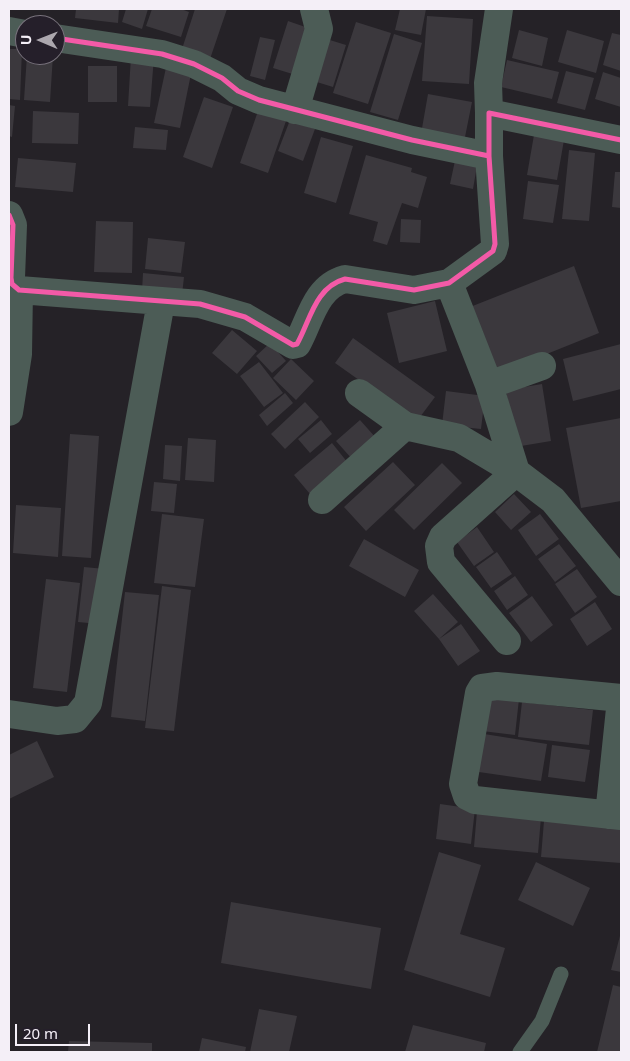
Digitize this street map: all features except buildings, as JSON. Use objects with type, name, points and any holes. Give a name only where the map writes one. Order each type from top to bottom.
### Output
[{"type":"street","points":[[295,110],[319,29],[314,9]]},
{"type":"street","points":[[9,215],[13,225],[11,278],[12,284],[19,290],[200,304],[245,317],[293,345],[297,344],[310,314],[327,288],[334,282],[344,279],[414,290],[450,283],[494,247],[489,156],[488,83],[499,9]]},
{"type":"street","points":[[65,39],[162,54],[194,64],[222,78],[238,91],[295,110],[412,140],[489,156]]},
{"type":"street","points":[[489,113],[621,140]]},
{"type":"street","points":[[450,283],[489,385],[516,472]]},
{"type":"street","points":[[9,412],[18,354],[19,290]]},
{"type":"street","points":[[9,714],[57,721],[75,719],[88,703],[161,302]]},
{"type":"street","points":[[489,385],[542,366]]},
{"type":"street","points":[[359,393],[405,426],[459,438],[516,472],[553,500],[621,582]]},
{"type":"street","points":[[322,500],[405,426]]},
{"type":"street","points":[[508,641],[441,562],[439,546],[443,537],[516,472]]},
{"type":"street","points":[[497,686],[621,698],[615,816],[475,800],[467,796],[463,784],[479,693],[482,688],[497,686]]},
{"type":"lane","points":[[520,1052],[542,1021],[561,974]]},
{"type":"cycle path","points":[[65,39],[162,54],[194,64],[222,78],[238,91],[259,100],[412,140],[489,156],[489,113],[621,140]]},
{"type":"cycle path","points":[[9,215],[13,225],[11,278],[12,284],[19,290],[200,304],[245,317],[293,345],[297,344],[320,297],[335,283],[345,279],[414,290],[449,283],[493,251],[495,244],[489,156]]}]
